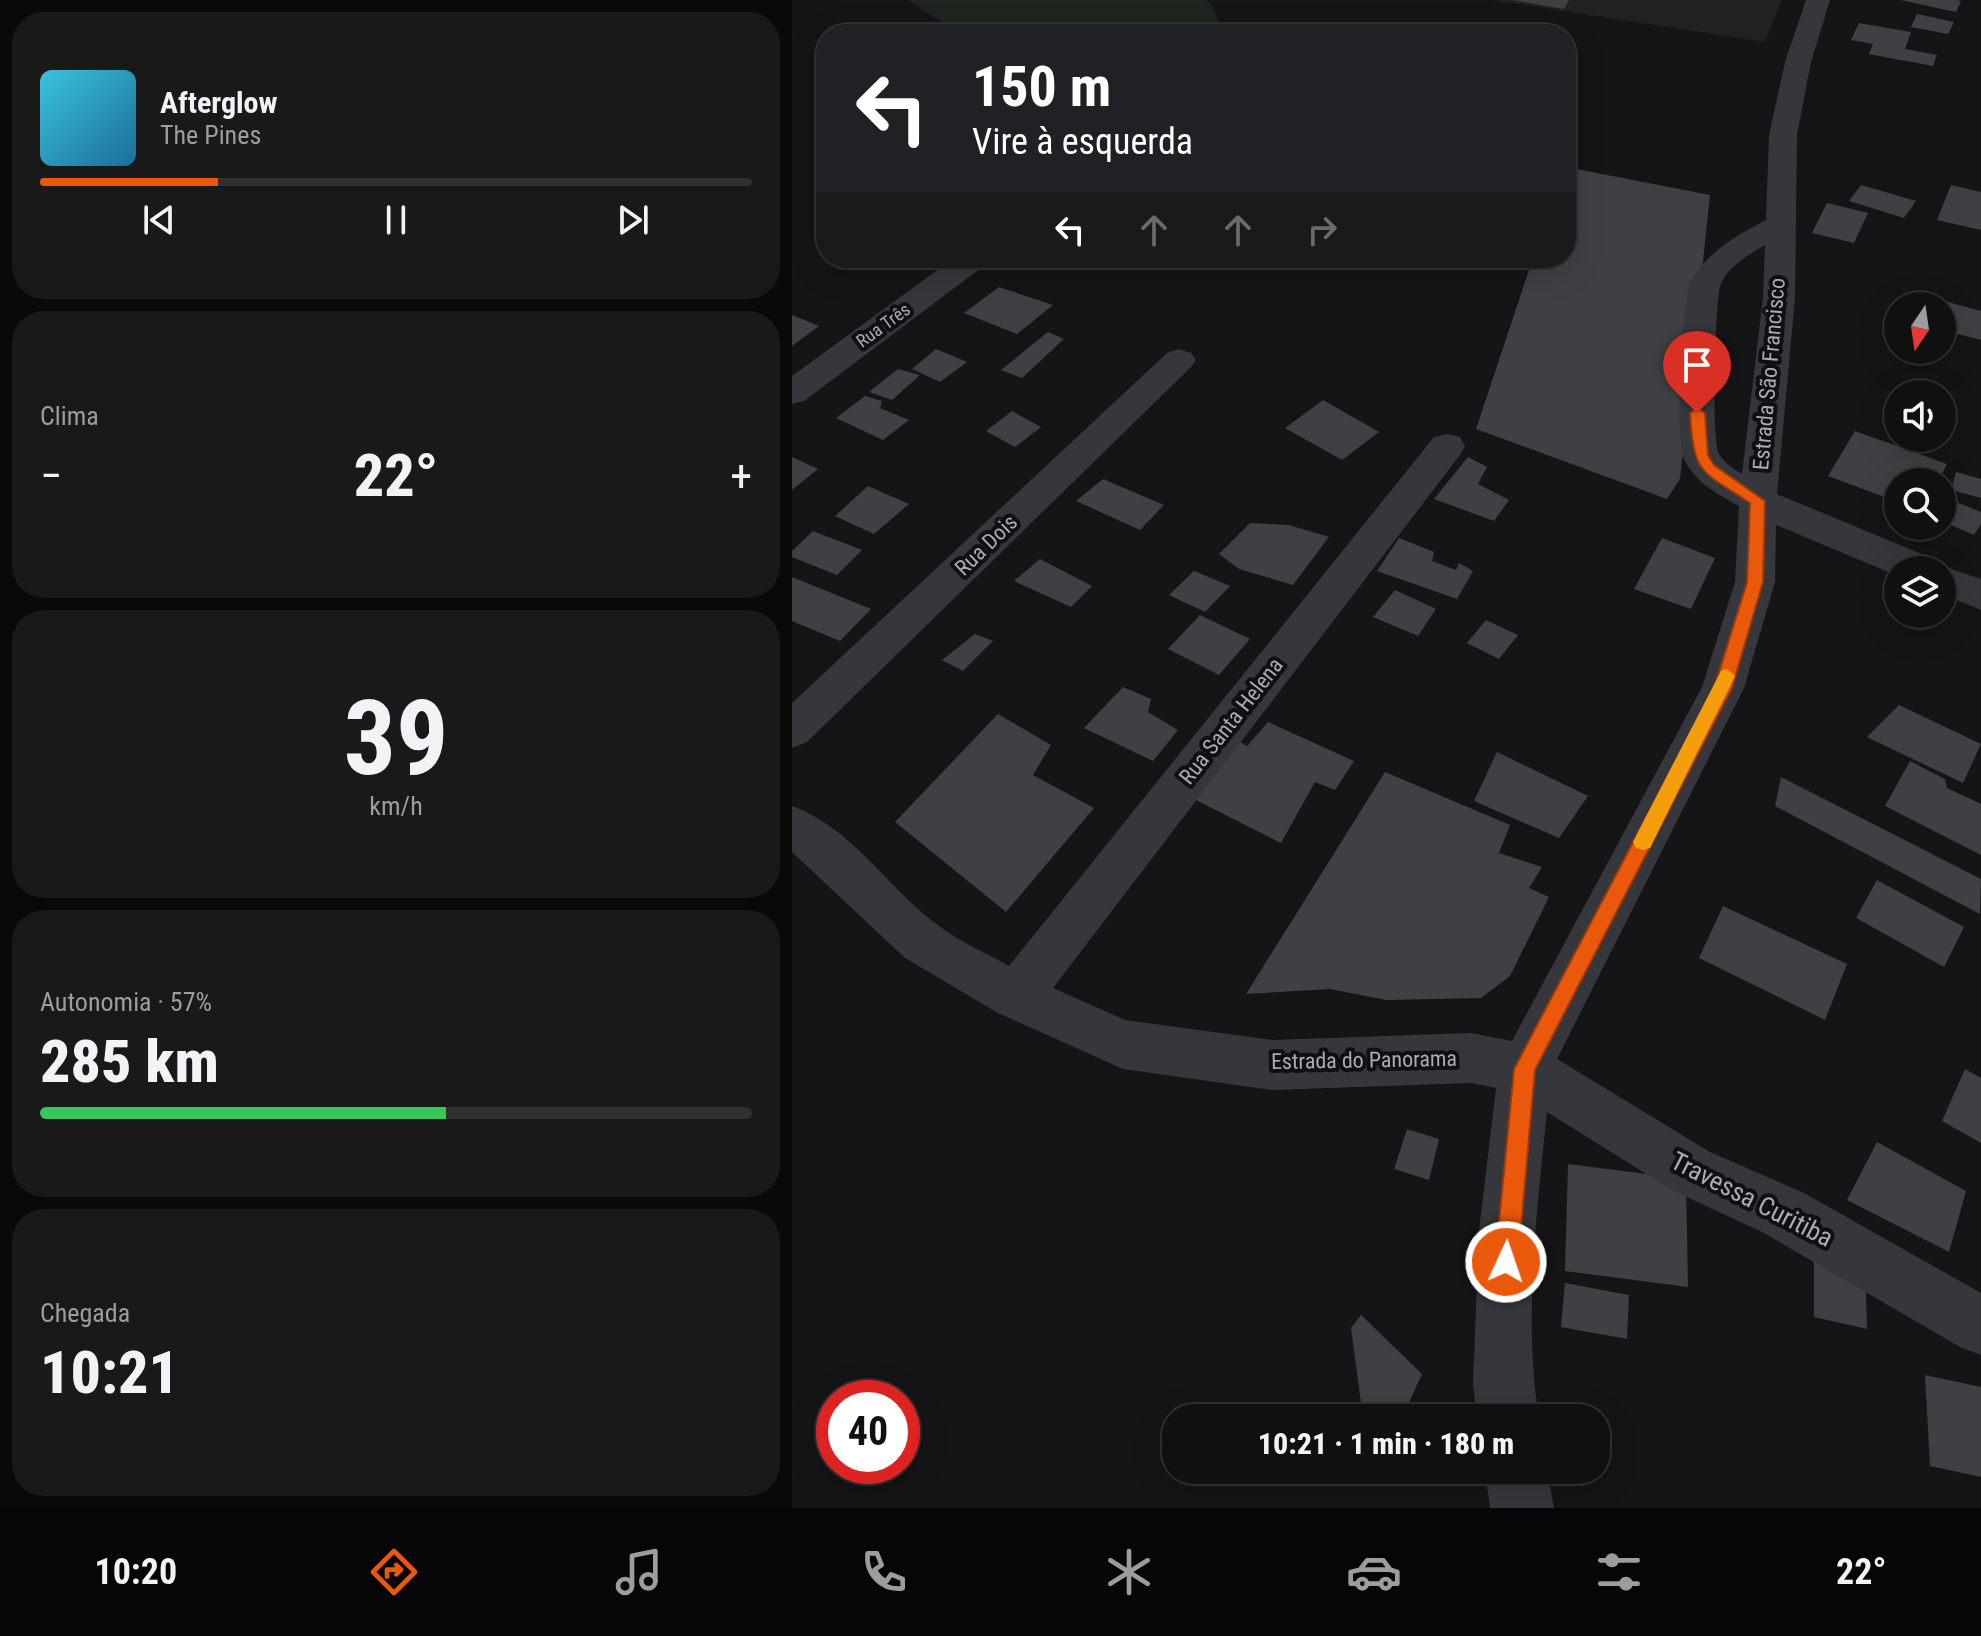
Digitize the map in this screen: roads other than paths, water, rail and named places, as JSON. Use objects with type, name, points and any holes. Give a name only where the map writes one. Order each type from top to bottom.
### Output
[{"type":"street","name":"Estrada São Francisco","points":[[1506,1404],[1503,1384],[1507,1231],[1525,1069],[1723,688],[1755,582],[1758,501],[1779,298],[1783,135],[1798,62],[1818,0]]},
{"type":"street","points":[[1779,225],[1725,256],[1704,286],[1697,413],[1700,455],[1709,469],[1758,501],[1889,556]]},
{"type":"street","name":"Rua Três","points":[[792,393],[961,268]]},
{"type":"street","name":"Rua Dois","points":[[792,730],[1179,360]]},
{"type":"street","name":"Rua Santa Helena","points":[[1016,996],[1447,446]]},
{"type":"street","points":[[1956,584],[1981,595]]},
{"type":"street","name":"Estrada do Panorama","points":[[792,826],[826,851],[922,942],[1016,996],[1123,1044],[1272,1065],[1471,1058],[1525,1069]]},
{"type":"street","name":"Travessa Curitiba","points":[[1525,1069],[1691,1171],[1784,1213],[1981,1326]]},
{"type":"street","points":[[1518,1484],[1522,1508]]}]
